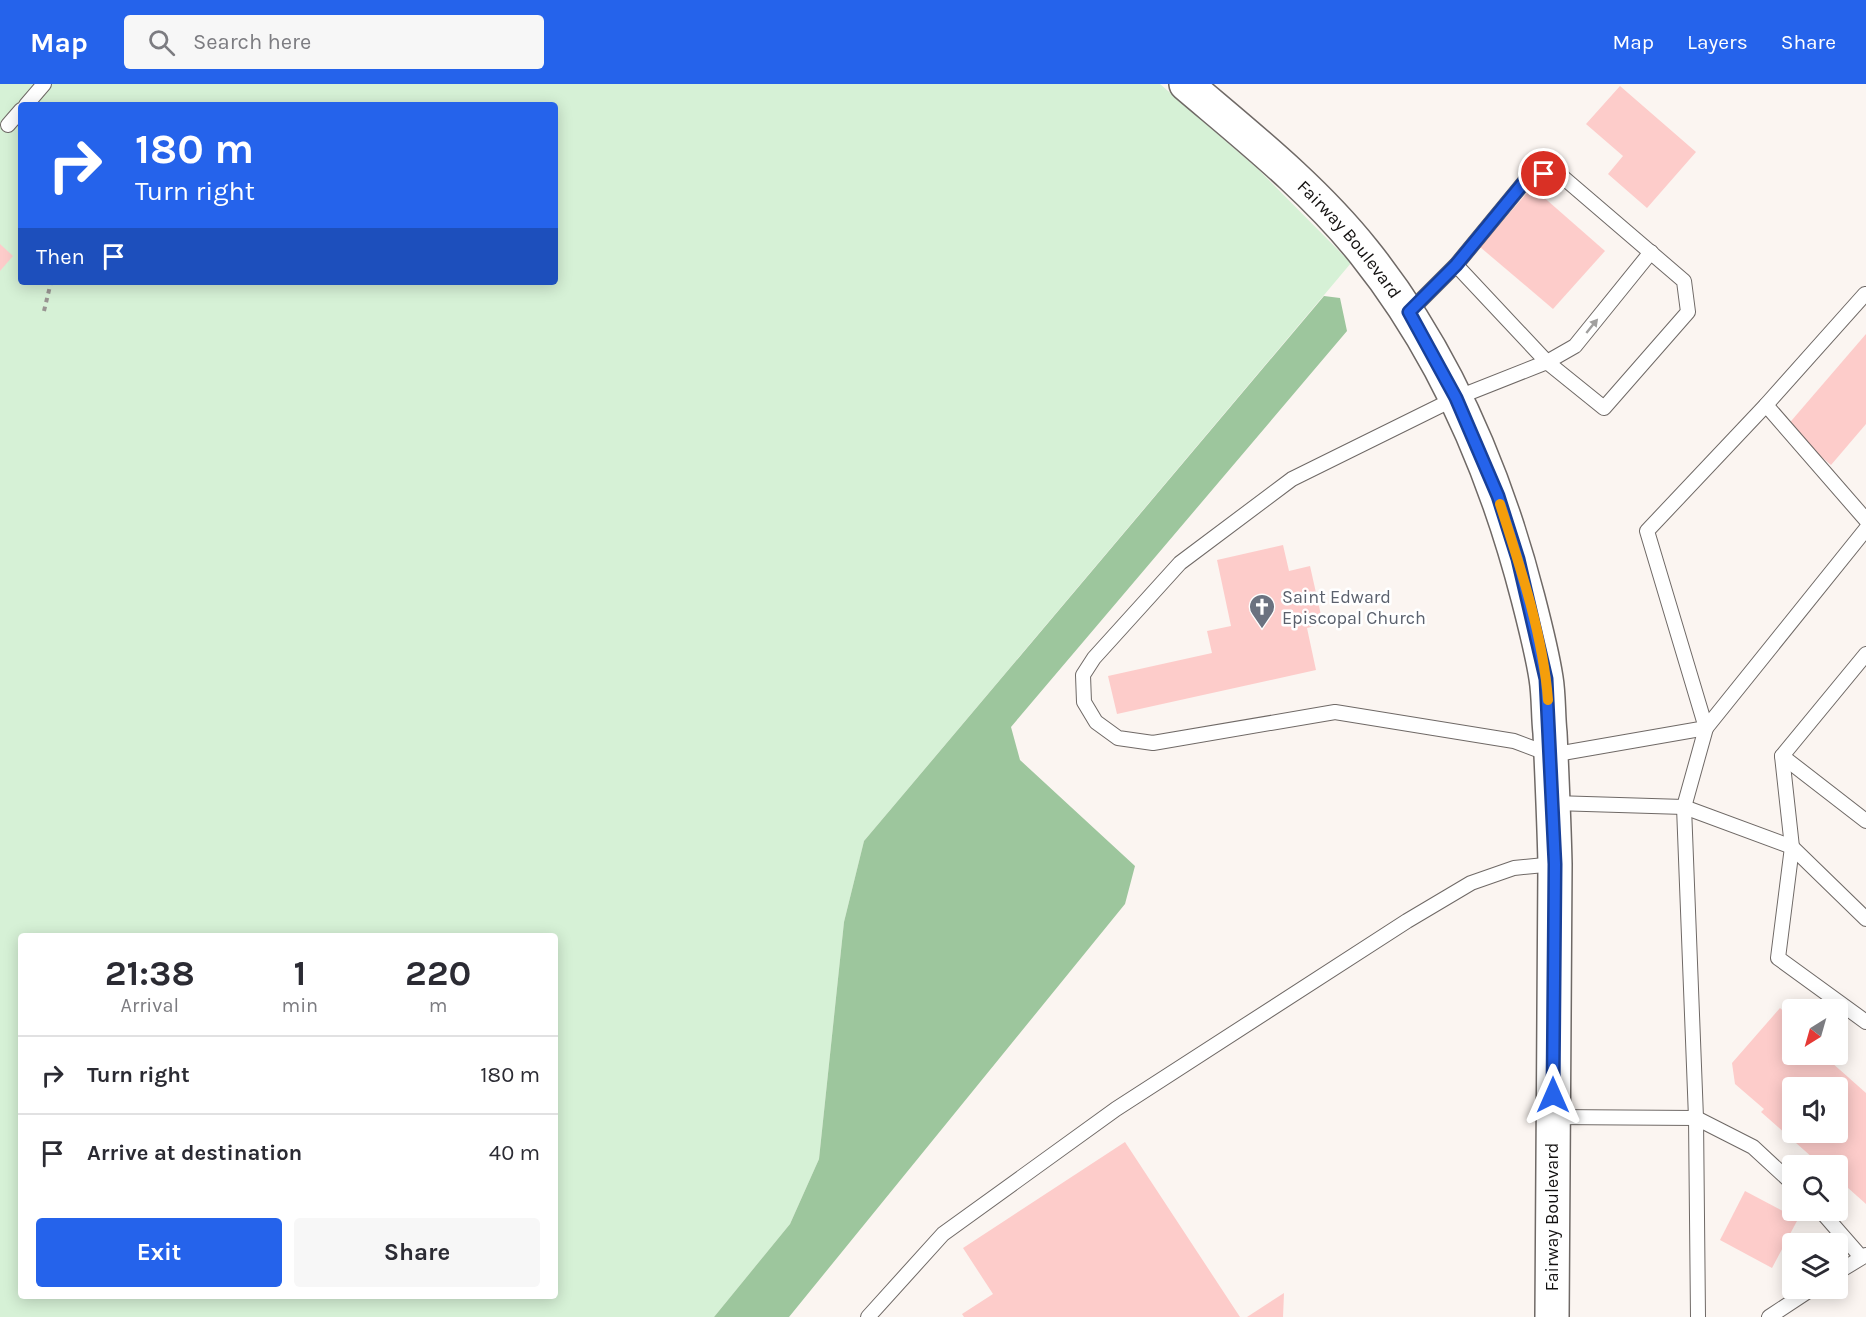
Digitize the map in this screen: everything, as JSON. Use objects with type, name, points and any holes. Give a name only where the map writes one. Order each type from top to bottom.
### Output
[{"type":"street","name":"Fairway Boulevard","points":[[1186,84],[1309,193],[1363,250],[1409,312],[1456,398],[1498,496],[1518,559],[1546,679],[1554,803],[1551,1317]]},
{"type":"lane","points":[[29,102],[44,84]]},
{"type":"lane","points":[[8,125],[18,113]]},
{"type":"lane","points":[[1409,312],[1456,265],[1530,175],[1558,173],[1684,281],[1688,312],[1604,408],[1547,362],[1456,265]]},
{"type":"lane","points":[[1651,252],[1575,346],[1547,362],[1456,398],[1292,479],[1180,562],[1094,658],[1083,675],[1084,702],[1096,722],[1118,738],[1153,743],[1335,711],[1514,741],[1551,755],[1706,728]]},
{"type":"lane","points":[[1706,728],[1647,531],[1766,405],[1864,294]]},
{"type":"lane","points":[[1766,405],[1866,520]]},
{"type":"lane","points":[[1698,1317],[1696,1118],[1684,807],[1706,728],[1866,529]]},
{"type":"lane","points":[[1866,654],[1782,756],[1792,847],[1778,958],[1866,1022]]},
{"type":"lane","points":[[1782,756],[1866,821]]},
{"type":"lane","points":[[1554,803],[1684,807],[1792,847],[1866,919]]},
{"type":"lane","points":[[868,1317],[943,1234],[1116,1109],[1407,921],[1471,883],[1514,868],[1555,864]]},
{"type":"lane","points":[[1553,1117],[1696,1118],[1754,1147],[1782,1174]]},
{"type":"lane","points":[[1830,1221],[1863,1256],[1848,1266]]},
{"type":"lane","points":[[1769,1317],[1796,1299]]},
{"type":"path","points":[[44,311],[50,285]]},
{"type":"green space","points":[[0,84],[1160,84],[1258,169],[1351,263],[864,841],[844,922],[819,1159],[790,1224],[714,1317],[0,1317]]},
{"type":"green space","points":[[1324,296],[1340,298],[1347,331],[1011,727],[1020,760],[1135,866],[1125,904],[789,1317],[714,1317],[790,1224],[819,1159],[844,922],[864,841]]},
{"type":"building","points":[[1620,86],[1696,152],[1647,208],[1608,174],[1623,156],[1586,124]]},
{"type":"building","points":[[1532,187],[1605,251],[1553,309],[1480,247]]},
{"type":"building","points":[[0,244],[13,256],[0,271]]},
{"type":"building","points":[[1866,334],[1866,424],[1831,465],[1786,427]]},
{"type":"building","name":"Saint Edward Episcopal Church","points":[[1283,545],[1289,571],[1310,566],[1323,624],[1307,628],[1316,670],[1117,714],[1108,676],[1212,653],[1207,631],[1231,626],[1217,560]]},
{"type":"building","points":[[1780,1008],[1782,1010],[1782,1065],[1834,1065],[1848,1077],[1782,1077],[1782,1131],[1761,1112],[1764,1109],[1735,1084],[1732,1063]]},
{"type":"building","points":[[1848,1077],[1866,1093],[1866,1204],[1848,1188],[1848,1155],[1810,1155],[1796,1143],[1848,1143]]},
{"type":"building","points":[[1125,1142],[1240,1317],[964,1317],[962,1314],[993,1294],[963,1248]]},
{"type":"building","points":[[1745,1191],[1782,1211],[1782,1221],[1797,1221],[1791,1233],[1782,1233],[1782,1249],[1772,1268],[1720,1240]]},
{"type":"building","points":[[1284,1293],[1283,1317],[1247,1317]]},
{"type":"slow traffic","points":[[1500,504],[1518,559],[1533,619],[1546,679],[1548,700]]},
{"type":"place","name":"Saint Edward Episcopal Church","points":[[1262,630]]},
{"type":"route","points":[[1544,174],[1530,175],[1456,265],[1409,312],[1456,398],[1498,496],[1518,559],[1546,679],[1554,803],[1553,1095]]}]
